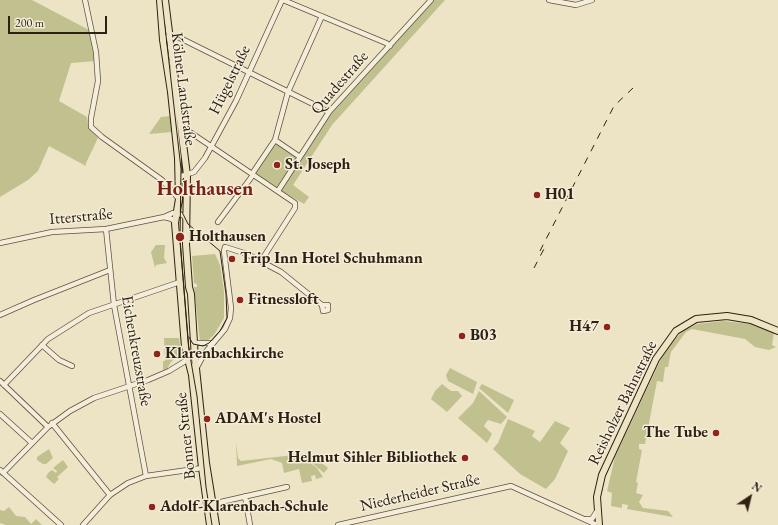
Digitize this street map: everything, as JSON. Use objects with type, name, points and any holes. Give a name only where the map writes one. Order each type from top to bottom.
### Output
[{"type":"main road","name":"Kölner Landstraße","points":[[160,0],[162,29],[174,118],[178,183]]},
{"type":"main road","name":"Kölner Landstraße","points":[[165,0],[187,175]]},
{"type":"main road","points":[[165,48],[169,47],[172,52]]},
{"type":"main road","points":[[174,118],[177,125],[181,126]]},
{"type":"main road","name":"Bonner Straße","points":[[187,175],[186,244],[210,525]]},
{"type":"main road","name":"Bonner Straße","points":[[178,183],[179,199],[175,223],[187,360],[192,375],[204,466],[216,525]]},
{"type":"main road","points":[[181,295],[186,292],[190,298]]},
{"type":"main road","name":"Reisholzer Bahnstraße","points":[[598,525],[596,511],[598,491],[602,475],[656,359],[667,341],[676,331],[696,320],[727,316],[751,320],[778,331]]},
{"type":"street","points":[[85,0],[96,52],[99,87],[91,118],[91,127],[102,137],[162,180],[179,199]]},
{"type":"street","points":[[282,0],[390,46]]},
{"type":"street","name":"Hügelstraße","points":[[169,188],[175,189],[178,183],[187,175],[196,170],[211,147],[236,102],[282,0]]},
{"type":"street","name":"Quadestraße","points":[[278,191],[330,112],[431,0]]},
{"type":"street","points":[[549,0],[572,5],[580,5],[592,0]]},
{"type":"street","points":[[218,222],[253,174],[275,140],[288,92],[322,16]]},
{"type":"street","points":[[162,29],[165,36],[178,36],[249,73],[330,112]]},
{"type":"street","points":[[181,126],[295,204],[295,208],[262,260],[289,277],[322,305]]},
{"type":"street","points":[[182,135],[184,132],[188,132]]},
{"type":"street","points":[[275,140],[300,157]]},
{"type":"street","points":[[177,213],[184,216],[186,219]]},
{"type":"street","name":"Itterstraße","points":[[0,243],[52,232],[106,229],[177,213]]},
{"type":"street","points":[[164,217],[172,219],[175,223]]},
{"type":"street","name":"Eichenkreuzstraße","points":[[106,229],[114,305],[146,476]]},
{"type":"street","name":"Bonner Straße","points":[[196,369],[204,354],[225,329],[231,313],[224,251],[225,246],[262,260]]},
{"type":"street","points":[[0,316],[31,301],[110,270]]},
{"type":"street","points":[[4,385],[52,336],[89,313],[180,282]]},
{"type":"street","points":[[195,343],[213,343]]},
{"type":"street","points":[[42,345],[59,360],[72,366]]},
{"type":"street","points":[[186,345],[189,350],[200,355],[204,354]]},
{"type":"street","points":[[61,525],[2,471],[52,423],[89,400],[169,371],[187,360]]},
{"type":"street","points":[[0,381],[48,427]]},
{"type":"street","points":[[0,414],[32,443]]},
{"type":"street","points":[[52,423],[110,495]]},
{"type":"street","points":[[83,525],[110,495],[128,483],[146,476],[204,466]]},
{"type":"street","name":"Niederheider Straße","points":[[338,525],[508,486],[515,487],[584,520]]},
{"type":"street","points":[[212,504],[287,487]]},
{"type":"street","points":[[246,496],[250,525]]},
{"type":"street","points":[[584,520],[592,519],[596,511]]},
{"type":"street","points":[[584,520],[598,525]]},
{"type":"green space","points":[[0,0],[32,0],[91,31],[95,61],[71,63],[59,101],[87,117],[89,128],[98,138],[86,166],[49,146],[38,171],[28,180],[0,197]]},
{"type":"green space","points":[[434,0],[445,0],[332,125],[293,185],[309,197],[304,204],[282,191],[329,116]]},
{"type":"green space","points":[[171,116],[172,132],[149,134],[161,117]]},
{"type":"green space","points":[[276,142],[298,157],[277,187],[255,173]]},
{"type":"green space","points":[[156,245],[165,245],[164,258],[167,263],[156,265],[155,268],[151,252]]},
{"type":"green space","points":[[215,254],[220,265],[224,291],[224,318],[214,335],[206,342],[200,342],[194,287],[197,287],[197,284],[194,283],[192,256]]},
{"type":"green space","points":[[723,321],[751,324],[774,333],[772,345],[776,347],[769,350],[755,347],[745,339],[692,329],[686,332],[671,352],[668,367],[665,367],[663,382],[657,381],[645,444],[639,444],[639,449],[642,450],[636,482],[638,483],[636,493],[643,495],[639,502],[643,508],[668,511],[673,517],[627,509],[628,505],[622,504],[622,508],[611,506],[612,493],[607,491],[615,457],[662,357],[674,340],[683,331],[697,324]]},
{"type":"green space","points":[[164,338],[179,338],[181,353],[171,362],[167,369],[163,370],[163,361],[165,361]]},
{"type":"green space","points":[[450,368],[477,382],[473,394],[448,381],[446,375]]},
{"type":"green space","points":[[442,384],[451,391],[458,391],[462,396],[447,412],[431,399],[435,391]]},
{"type":"green space","points":[[482,384],[514,400],[508,413],[479,388]]},
{"type":"green space","points":[[479,391],[507,417],[501,424],[488,420],[484,426],[492,434],[487,443],[458,418],[473,403]]},
{"type":"green space","points":[[508,419],[535,431],[532,436],[540,442],[555,421],[570,428],[560,443],[568,451],[555,479],[546,489],[520,474],[493,449],[498,443]]},
{"type":"green space","points":[[236,442],[238,458],[241,461],[303,454],[304,458],[317,468],[323,477],[316,479],[315,475],[311,476],[312,481],[302,483],[299,469],[284,473],[282,463],[271,459],[237,466]]},
{"type":"green space","points":[[49,449],[53,458],[46,464],[43,464],[37,460],[37,457]]},
{"type":"green space","points":[[309,453],[328,468],[324,473],[305,457],[304,454]]},
{"type":"green space","points":[[63,460],[68,467],[57,477],[59,479],[54,484],[46,477],[52,470],[56,473],[57,471],[53,468]]},
{"type":"green space","points":[[9,507],[16,516],[25,517],[31,524],[36,519],[42,525],[6,525],[0,523],[0,510],[4,511]]},
{"type":"tram line","points":[[162,0],[181,169],[180,239],[189,350],[197,396],[206,487],[212,525]]},
{"type":"tram line","points":[[182,212],[188,224],[220,251],[226,294],[227,318],[220,331],[209,343],[203,346],[193,344],[189,337]]},
{"type":"railway","points":[[540,251],[614,106],[633,88]]},
{"type":"railway","points":[[534,268],[545,247]]},
{"type":"place","name":"St. Joseph","points":[[277,165]]},
{"type":"place","name":"H01","points":[[537,195]]},
{"type":"place","name":"Holthausen","points":[[180,237]]},
{"type":"place","name":"Trip Inn Hotel Schuhmann","points":[[232,259]]},
{"type":"place","name":"Fitnessloft","points":[[240,300]]},
{"type":"place","name":"H47","points":[[607,327]]},
{"type":"place","name":"B03","points":[[462,336]]},
{"type":"place","name":"Klarenbachkirche","points":[[157,354]]},
{"type":"place","name":"ADAM's Hostel","points":[[207,419]]},
{"type":"place","name":"The Tube","points":[[716,433]]},
{"type":"place","name":"Helmut Sihler Bibliothek","points":[[465,458]]},
{"type":"place","name":"Adolf-Klarenbach-Schule","points":[[152,507]]},
{"type":"district","name":"Holthausen","points":[[205,190]]}]
